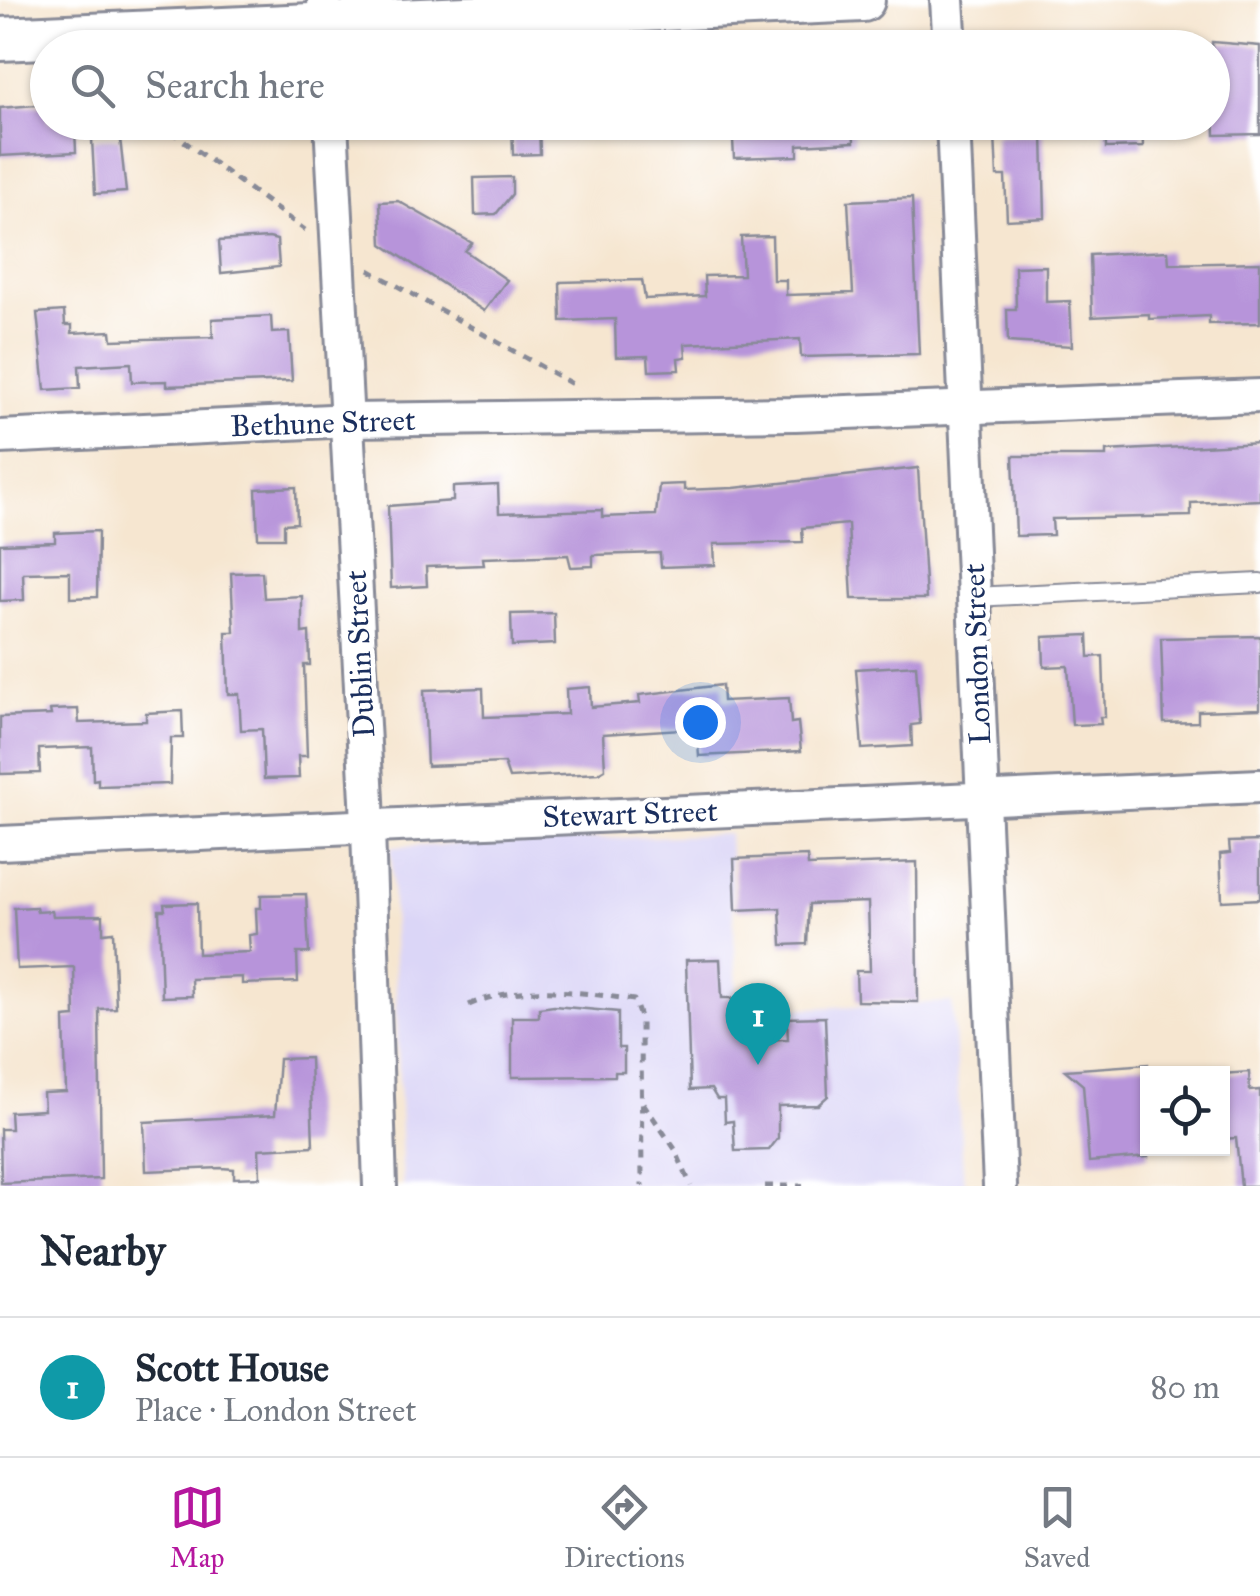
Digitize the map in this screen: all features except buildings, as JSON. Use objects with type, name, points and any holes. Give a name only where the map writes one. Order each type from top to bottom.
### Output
[{"type":"street","points":[[203,30],[864,0]]},
{"type":"street","points":[[948,0],[949,30]]},
{"type":"street","points":[[0,40],[30,39]]},
{"type":"street","name":"Dublin Street","points":[[332,140],[350,420],[380,1186]]},
{"type":"street","name":"London Street","points":[[954,140],[1000,1186]]},
{"type":"street","name":"Bethune Street","points":[[0,437],[350,420],[647,417],[1260,396]]},
{"type":"street","name":"Stewart Street","points":[[0,844],[1260,786]]},
{"type":"lane","points":[[974,597],[1260,583]]},
{"type":"path","points":[[183,140],[340,254],[582,389]]},
{"type":"path","points":[[469,1005],[488,997],[536,990],[634,1000],[641,1020],[642,1186]]},
{"type":"path","points":[[641,1101],[675,1149],[691,1186]]},
{"type":"path","points":[[765,1186],[803,1186]]},
{"type":"shaded area","points":[[729,834],[738,1011],[952,1002],[964,1186],[403,1186],[391,847]]},
{"type":"place","name":"Scott House","points":[[758,1065]]}]
